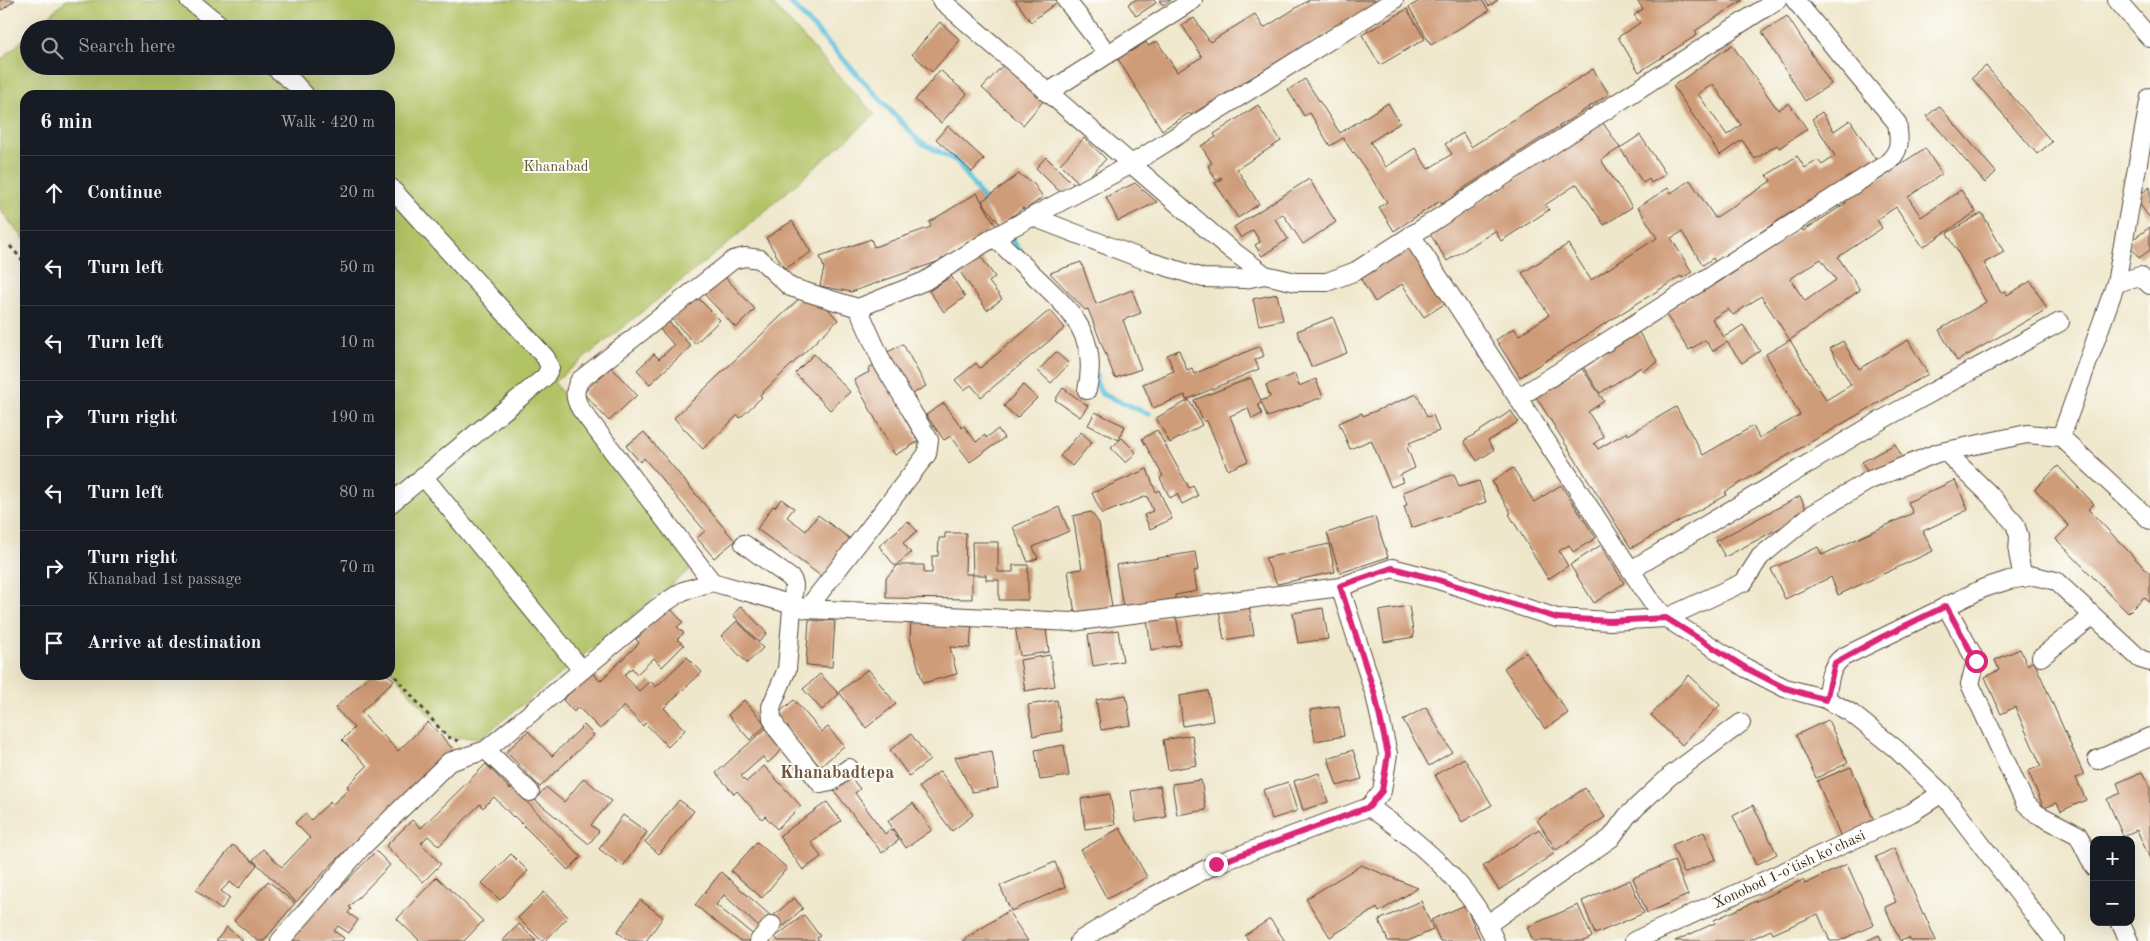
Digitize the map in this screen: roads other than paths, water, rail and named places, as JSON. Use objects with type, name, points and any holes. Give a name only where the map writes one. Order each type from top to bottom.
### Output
[{"type":"street","points":[[189,0],[215,20]]},
{"type":"street","points":[[941,0],[1130,165],[1265,276]]},
{"type":"street","points":[[1066,0],[1108,54]]},
{"type":"street","points":[[1048,93],[1193,0]]},
{"type":"street","points":[[712,582],[580,408],[575,400],[575,388],[580,380],[733,260],[745,257],[760,259],[790,287],[858,308],[925,280],[1002,233],[1130,165],[1394,0]]},
{"type":"street","points":[[1033,217],[1145,260],[1203,278],[1245,279],[1265,276],[1296,282],[1327,282],[1356,271],[1777,0]]},
{"type":"street","points":[[1518,398],[1886,164],[1896,155],[1900,139],[1897,123],[1795,0]]},
{"type":"street","points":[[2117,0],[2150,38]]},
{"type":"street","points":[[284,75],[300,90]]},
{"type":"street","points":[[2061,437],[2116,283],[2150,97]]},
{"type":"street","points":[[395,192],[541,352],[550,368],[545,377],[395,500]]},
{"type":"street","points":[[1002,233],[1080,324],[1090,350],[1091,373],[1087,390]]},
{"type":"street","points":[[1411,235],[1651,601],[1666,618],[1746,668],[1785,688],[1826,700],[1851,713],[1896,748],[1942,793],[2055,941]]},
{"type":"street","points":[[2116,283],[2147,276]]},
{"type":"street","points":[[850,768],[831,782],[821,784],[777,729],[772,718],[772,707],[787,668],[800,608],[927,454],[928,440],[883,364],[858,308]]},
{"type":"street","points":[[1631,570],[1876,423],[2060,322]]},
{"type":"street","points":[[280,941],[361,848],[449,762],[486,750],[657,608],[683,591],[712,582],[800,608],[1071,622],[1340,586],[1392,568],[1435,579],[1557,618],[1610,621],[1666,618],[1744,582],[1760,557],[1804,521],[1870,480],[1945,451],[2027,434],[2061,437],[2150,520]]},
{"type":"street","points":[[1945,451],[1990,495],[2015,524],[2019,536],[2018,554],[2023,578]]},
{"type":"street","points":[[423,476],[582,670]]},
{"type":"street","points":[[744,544],[792,579],[800,608]]},
{"type":"street","points":[[1826,700],[1835,663],[1874,641],[1984,588],[2034,576],[2056,581],[2140,659],[2149,664]]},
{"type":"street","points":[[1079,941],[1148,899],[1216,864],[1369,807],[1382,791],[1388,754],[1375,695],[1340,586]]},
{"type":"street","points":[[1946,606],[1976,661],[1970,684],[2025,803],[2037,814],[2078,835],[2090,859]]},
{"type":"street","points":[[2041,657],[2093,616]]},
{"type":"street","points":[[1488,924],[1611,838],[1627,816],[1670,776],[1741,723]]},
{"type":"street","points":[[2097,760],[2150,737]]},
{"type":"street","points":[[486,750],[530,792]]},
{"type":"street","name":"Xonobod 1-o'tish ko'chasi","points":[[1634,941],[1911,813],[1942,793]]},
{"type":"street","points":[[1369,807],[1412,836],[1447,871],[1488,924],[1495,941]]},
{"type":"street","points":[[759,941],[772,925]]},
{"type":"street","points":[[2122,926],[2129,941]]},
{"type":"waterway","points":[[788,0],[920,142],[957,161],[988,206]]},
{"type":"waterway","points":[[1006,232],[1020,251]]},
{"type":"waterway","points":[[1096,376],[1096,382],[1102,394],[1149,414]]},
{"type":"district","name":"Khanabadtepa","points":[[837,772]]},
{"type":"park label","name":"Khanabad","points":[[556,166]]}]
